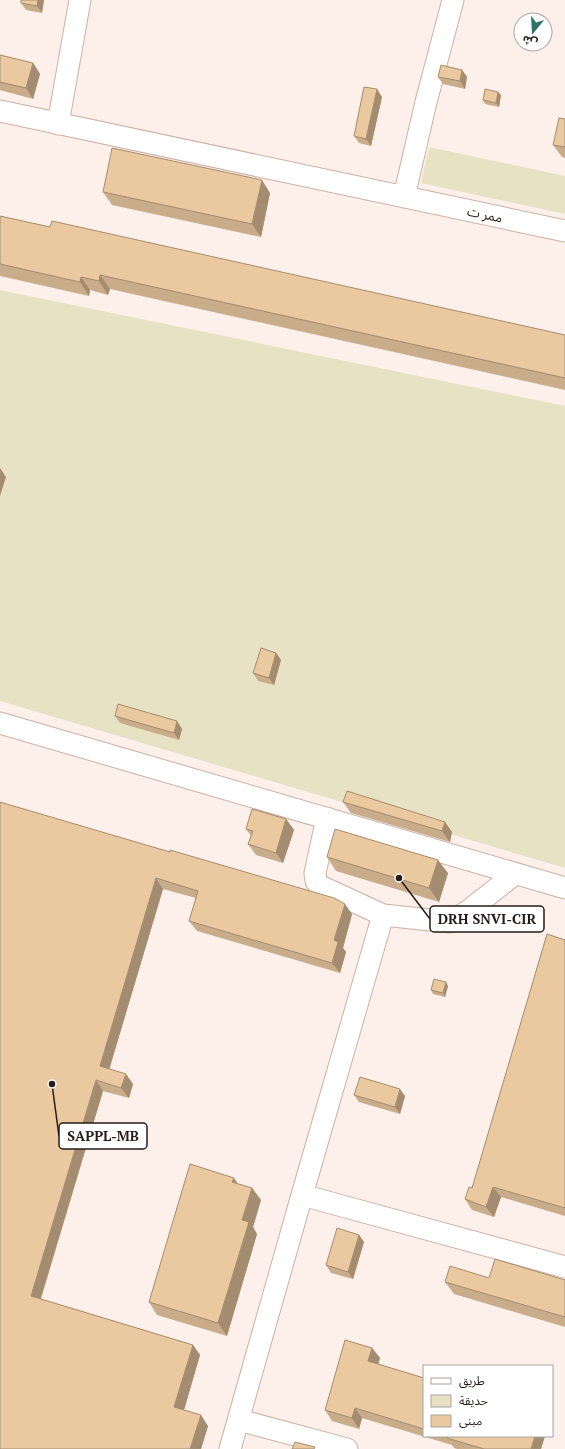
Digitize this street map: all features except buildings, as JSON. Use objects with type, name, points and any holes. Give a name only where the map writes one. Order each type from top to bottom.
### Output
[{"type":"lane","points":[[58,124],[80,0]]},
{"type":"lane","points":[[404,197],[426,102],[453,0]]},
{"type":"lane","name":"ممر ت","points":[[0,111],[565,231]]},
{"type":"lane","points":[[0,723],[565,888]]},
{"type":"lane","points":[[327,818],[315,873],[316,880],[320,886],[383,915],[450,922],[468,911],[516,874]]},
{"type":"lane","points":[[230,1449],[383,915]]},
{"type":"lane","points":[[302,1195],[565,1267]]},
{"type":"lane","points":[[239,1420],[347,1449]]},
{"type":"green space","points":[[429,147],[565,176],[565,214],[421,183]]},
{"type":"green space","points":[[0,290],[565,406],[565,868],[0,701]]},
{"type":"place","name":"DRH SNVI-CIR","points":[[399,878]]},
{"type":"place","name":"SAPPL-MB","points":[[52,1084]]}]
